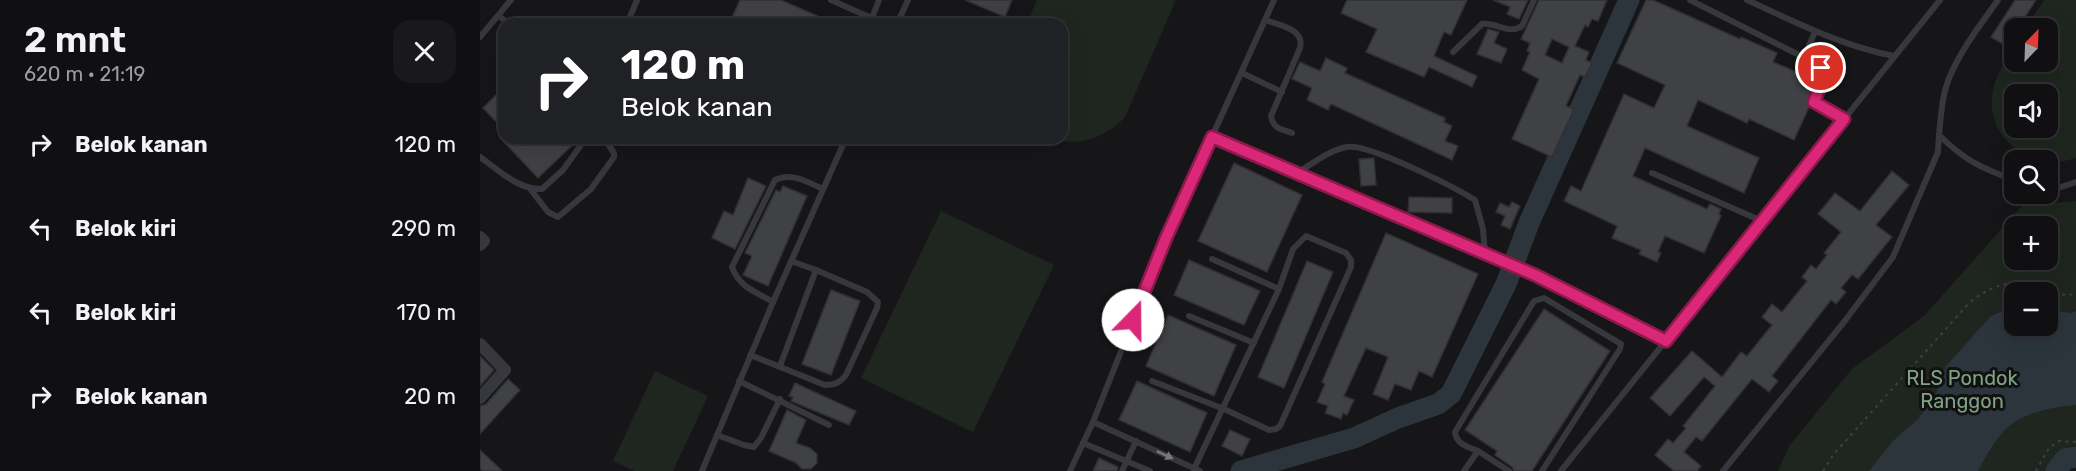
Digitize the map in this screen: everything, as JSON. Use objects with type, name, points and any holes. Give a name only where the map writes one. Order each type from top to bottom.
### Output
[{"type":"street","points":[[480,237],[484,241],[480,245]]},
{"type":"street","points":[[480,344],[505,370],[480,398]]},
{"type":"lane","points":[[480,37],[511,0]]},
{"type":"lane","points":[[630,18],[637,0]]},
{"type":"lane","points":[[831,0],[872,18],[879,0]]},
{"type":"lane","points":[[900,18],[908,0]]},
{"type":"lane","points":[[1070,471],[1093,422],[1166,238],[1274,0]]},
{"type":"lane","points":[[1453,52],[1482,24],[1512,30],[1518,28],[1534,0]]},
{"type":"lane","points":[[1690,0],[1817,64],[1824,77],[1814,102],[1844,119]]},
{"type":"lane","points":[[1747,0],[1815,32],[1894,56]]},
{"type":"lane","points":[[1561,471],[1940,0]]},
{"type":"lane","points":[[1723,471],[1845,322],[1893,257],[1938,152],[1944,99],[1950,76],[1962,53],[1998,0]]},
{"type":"lane","points":[[1265,20],[1296,32],[1300,38],[1300,48],[1271,116],[1276,128],[1292,133]]},
{"type":"lane","points":[[1804,57],[1815,32]]},
{"type":"lane","points":[[1242,73],[1282,92]]},
{"type":"lane","points":[[1939,135],[1958,154],[1982,168],[2004,176]]},
{"type":"lane","points":[[1212,137],[1535,275],[1666,341]]},
{"type":"lane","points":[[531,190],[542,189],[549,183],[563,170],[582,144]]},
{"type":"lane","points":[[480,157],[531,190],[549,212],[558,217],[591,189],[614,157],[608,144]]},
{"type":"lane","points":[[702,471],[750,355],[843,144]]},
{"type":"lane","points":[[1297,173],[1342,148],[1358,147],[1375,152],[1475,200],[1483,229],[1485,253]]},
{"type":"lane","points":[[1652,173],[1762,221]]},
{"type":"lane","points":[[773,302],[743,286],[732,267],[775,180],[791,176],[823,189]]},
{"type":"lane","points":[[2058,188],[2076,182]]},
{"type":"lane","points":[[1093,422],[1197,470],[1224,409],[1279,289],[1293,249],[1306,236],[1346,253],[1352,260],[1352,267],[1280,426],[1269,430],[1224,409],[1152,381]]},
{"type":"lane","points":[[1212,259],[1279,289]]},
{"type":"lane","points":[[750,355],[825,385],[834,385],[846,375],[877,308],[878,302],[867,292],[791,261]]},
{"type":"lane","points":[[780,366],[816,270]]},
{"type":"lane","points":[[1509,471],[1478,451],[1460,443],[1455,437],[1455,432],[1534,301],[1544,298],[1621,344],[1542,471]]},
{"type":"lane","points":[[1189,316],[1254,343]]},
{"type":"lane","points":[[740,381],[829,425]]},
{"type":"lane","points":[[717,435],[754,447],[761,438],[780,399]]},
{"type":"lane","points":[[1122,471],[1136,441]]},
{"type":"lane","points":[[1083,443],[1150,471]]},
{"type":"lane","points":[[1464,471],[1478,451]]},
{"type":"path","points":[[1823,471],[1833,455],[1971,301],[1979,295],[2005,283],[2019,282],[2061,295],[2076,293]]},
{"type":"path","points":[[2036,471],[2049,448],[2059,441],[2076,442]]},
{"type":"green space","points":[[1037,0],[1176,0],[1125,117],[1101,135],[1081,141],[1068,142],[1068,18],[1030,18]]},
{"type":"green space","points":[[2044,0],[2076,0],[2076,158],[2058,161],[2058,150],[2018,150],[2006,140],[2005,138],[2058,138],[2058,84],[2004,84],[2004,137],[1993,113],[1992,97],[2004,63],[2004,72],[2058,72],[2058,18],[2032,18]]},
{"type":"green space","name":"RLS Pondok Ranggon","points":[[2076,201],[2076,452],[2063,455],[2051,471],[1778,471],[1789,446],[1852,369],[1924,316],[2004,226],[2004,270],[2058,270],[2058,216],[2013,216],[2022,206]]},
{"type":"green space","points":[[941,211],[1054,265],[973,432],[861,378]]},
{"type":"green space","points":[[655,371],[708,396],[673,471],[634,471],[613,461]]},
{"type":"shaded area","points":[[2004,310],[2004,336],[2058,336],[2058,311],[2071,313],[2076,311],[2076,405],[2037,412],[2010,425],[1996,441],[1978,471],[1869,471],[1893,441],[1918,419],[1935,395],[1946,366],[1991,316]]},
{"type":"building","points":[[740,0],[781,0],[822,18],[732,18]]},
{"type":"building","points":[[965,0],[1012,0],[1005,17]]},
{"type":"building","points":[[1347,0],[1467,0],[1451,35],[1444,32],[1434,56],[1477,76],[1472,87],[1429,67],[1424,77],[1366,52],[1377,29],[1341,13]]},
{"type":"building","points":[[1493,0],[1528,0],[1519,19],[1507,14],[1510,7]]},
{"type":"building","points":[[1539,0],[1607,0],[1598,21],[1592,19],[1588,27],[1585,25],[1575,46],[1589,52],[1586,60],[1592,63],[1585,77],[1580,75],[1566,106],[1574,109],[1552,157],[1512,139],[1539,79],[1522,70],[1530,52],[1527,51],[1530,43],[1521,39]],"holes":[[[1552,39],[1569,47],[1562,63],[1545,55]]]},
{"type":"building","points":[[1646,0],[1653,0],[1777,53],[1773,62],[1816,80],[1809,101],[1810,105],[1794,140],[1749,119],[1747,123],[1698,100],[1687,126],[1759,158],[1744,193],[1645,148],[1633,176],[1707,209],[1710,204],[1721,209],[1719,214],[1721,216],[1704,253],[1665,236],[1658,252],[1661,253],[1657,262],[1639,254],[1641,250],[1612,238],[1617,226],[1564,201],[1571,186],[1581,191],[1624,94],[1654,108],[1665,85],[1617,63]]},
{"type":"building","points":[[2015,0],[2036,0],[2024,18],[2004,18],[2004,45],[1991,37]]},
{"type":"building","points":[[1488,29],[1499,32],[1494,43],[1507,49],[1501,63],[1477,54]]},
{"type":"building","points":[[1326,58],[1347,68],[1345,73],[1445,118],[1444,122],[1452,126],[1445,141],[1458,146],[1452,160],[1331,104],[1328,110],[1307,100],[1312,88],[1292,79],[1300,62],[1320,71]]},
{"type":"building","points":[[498,93],[498,124],[483,108]]},
{"type":"building","points":[[506,144],[574,144],[538,178]]},
{"type":"building","points":[[1374,158],[1376,185],[1361,186],[1359,159]]},
{"type":"building","points":[[1234,163],[1302,195],[1267,272],[1198,241]]},
{"type":"building","points":[[1892,171],[1909,185],[1876,225],[1892,237],[1858,279],[1852,275],[1841,288],[1846,292],[1836,304],[1831,300],[1772,376],[1778,381],[1769,392],[1752,379],[1702,441],[1696,437],[1684,452],[1701,466],[1697,471],[1674,471],[1655,455],[1668,439],[1673,443],[1686,428],[1683,426],[1715,386],[1704,377],[1670,416],[1650,398],[1692,351],[1722,377],[1741,352],[1747,356],[1772,325],[1762,317],[1772,304],[1782,312],[1807,281],[1802,277],[1811,265],[1816,269],[1827,255],[1824,253],[1841,232],[1818,214],[1835,193],[1860,211]]},
{"type":"building","points":[[748,178],[766,186],[735,249],[712,238],[724,211],[733,215]]},
{"type":"building","points":[[783,186],[807,196],[768,286],[743,275],[752,256],[745,253],[776,190],[780,192]]},
{"type":"building","points":[[1409,197],[1452,198],[1452,213],[1408,212]]},
{"type":"building","points":[[1512,202],[1520,206],[1510,229],[1501,225],[1505,216],[1496,212],[1500,203],[1509,207]]},
{"type":"building","points":[[1386,233],[1478,274],[1432,377],[1419,371],[1411,390],[1395,384],[1388,400],[1373,394],[1388,357],[1366,348],[1344,396],[1354,400],[1347,415],[1343,413],[1341,419],[1325,413],[1328,406],[1317,402],[1325,384],[1322,382]]},
{"type":"building","points":[[1189,260],[1260,291],[1244,325],[1174,295]]},
{"type":"building","points":[[1307,261],[1333,272],[1284,388],[1258,377]]},
{"type":"building","points":[[831,290],[860,301],[831,375],[802,364]]},
{"type":"building","points":[[1544,309],[1610,351],[1532,471],[1514,471],[1495,455],[1497,451],[1465,430]]},
{"type":"building","points":[[1168,315],[1236,345],[1214,396],[1146,366]]},
{"type":"building","points":[[480,356],[494,370],[480,386]]},
{"type":"building","points":[[508,379],[520,390],[480,434],[480,406],[486,404]]},
{"type":"building","points":[[1137,381],[1207,413],[1190,452],[1119,420]]},
{"type":"building","points":[[795,383],[856,411],[849,425],[791,401],[793,397],[789,396]]},
{"type":"building","points":[[787,410],[806,420],[796,443],[810,448],[817,454],[817,463],[811,469],[802,469],[796,463],[769,451]]},
{"type":"building","points":[[1230,430],[1250,439],[1242,456],[1222,446]]},
{"type":"building","points":[[480,450],[502,471],[480,469]]},
{"type":"building","points":[[1099,458],[1118,467],[1117,471],[1093,471]]},
{"type":"waterway","points":[[1241,471],[1354,438],[1398,418],[1438,404],[1451,394],[1506,284],[1529,223],[1629,0]]},
{"type":"waterway","points":[[2056,471],[2065,459],[2076,457]]},
{"type":"route","points":[[1133,320],[1166,238],[1212,137],[1535,275],[1666,341],[1844,119],[1814,102],[1824,77],[1821,68]]}]
